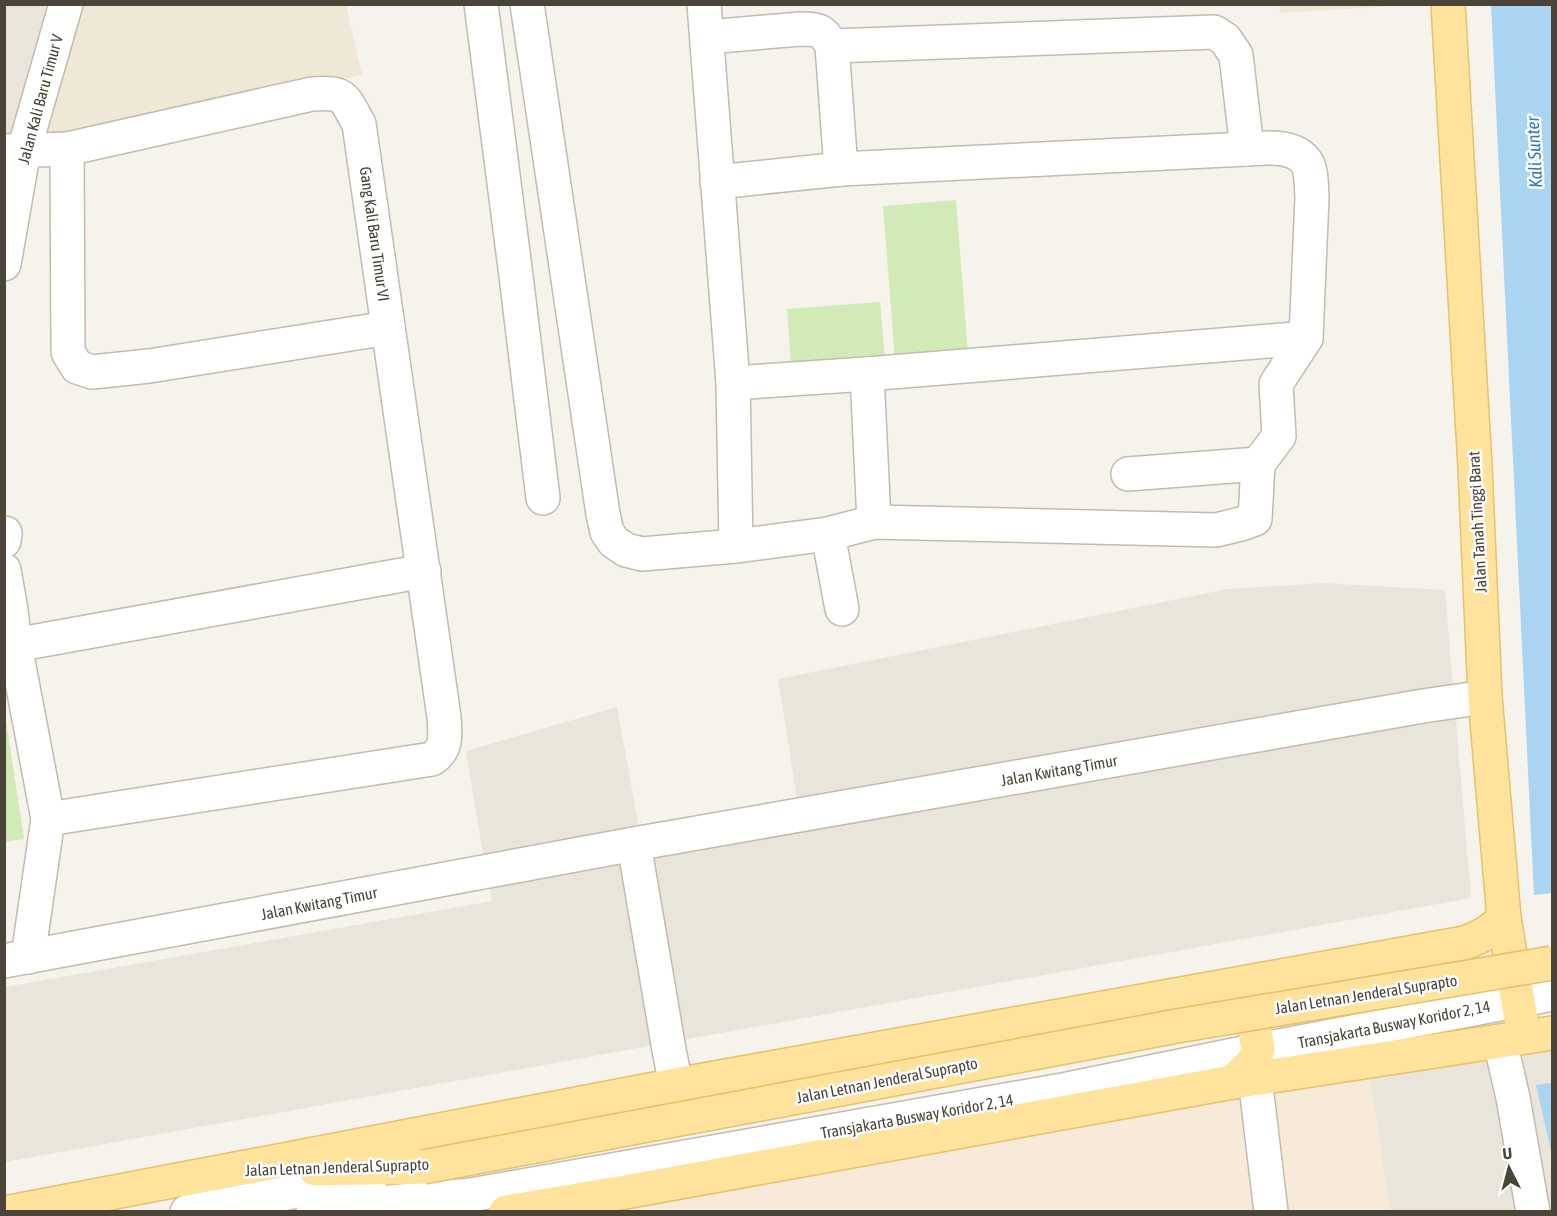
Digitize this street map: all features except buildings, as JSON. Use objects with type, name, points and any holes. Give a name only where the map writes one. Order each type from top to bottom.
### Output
[{"type":"main road","name":"Jalan Tanah Tinggi Barat","points":[[1448,4],[1474,455],[1485,697],[1504,918],[1525,1037]]},
{"type":"main road","name":"Jalan Letnan Jenderal Suprapto","points":[[10,1212],[676,1084],[1464,943],[1493,930],[1504,918]]},
{"type":"main road","name":"Jalan Letnan Jenderal Suprapto","points":[[220,1171],[423,1167],[1177,1026],[1552,963]]},
{"type":"main road","points":[[1231,984],[1241,989],[1251,1005],[1249,1070]]},
{"type":"main road","points":[[506,1212],[660,1186],[1249,1070],[1525,1037]]},
{"type":"street","name":"Jalan Kali Baru Timur V","points":[[4,264],[14,151],[66,4]]},
{"type":"street","points":[[481,4],[543,498]]},
{"type":"street","points":[[527,4],[603,514],[607,532],[614,542],[626,550],[642,554],[736,546],[828,534],[874,522],[1216,530],[1256,519],[1258,464],[1279,436],[1276,384],[1306,338],[1312,197],[1311,178],[1307,164],[1300,156],[1276,148],[1247,149],[841,169],[717,182]]},
{"type":"street","points":[[704,4],[732,383],[736,546]]},
{"type":"street","points":[[707,37],[813,29],[824,33],[832,46],[841,169]]},
{"type":"street","points":[[832,46],[1214,32],[1226,39],[1236,56],[1247,149]]},
{"type":"street","name":"Gang Kali Baru Timur VI","points":[[14,151],[67,149],[312,94],[334,93],[345,99],[359,124],[424,571],[445,736],[443,748],[432,759],[48,819]]},
{"type":"street","points":[[67,149],[68,352],[77,367],[92,372],[149,366],[388,328]]},
{"type":"street","points":[[732,383],[1306,338]]},
{"type":"street","points":[[867,374],[874,522]]},
{"type":"street","points":[[1128,474],[1258,464]]},
{"type":"street","points":[[4,541],[5,533]]},
{"type":"street","points":[[828,534],[842,609]]},
{"type":"street","points":[[4,570],[15,645],[48,819],[16,959]]},
{"type":"street","points":[[15,645],[424,571]]},
{"type":"street","name":"Jalan Kwitang Timur","points":[[16,959],[634,844],[1485,697]]},
{"type":"street","points":[[634,844],[676,1084]]},
{"type":"street","name":"Transjakarta Busway Koridor 2, 14","points":[[313,1212],[483,1193],[1068,1089],[1249,1070],[1518,1000],[1552,994]]},
{"type":"street","points":[[1525,1037],[1513,1098],[1533,1212]]},
{"type":"street","points":[[1249,1070],[1271,1212]]},
{"type":"street","points":[[274,1195],[444,1129]]},
{"type":"street","points":[[187,1212],[423,1167]]},
{"type":"shaded area","points":[[1279,4],[1410,5],[1280,13]]},
{"type":"shaded area","points":[[5,5],[54,5],[5,243]]},
{"type":"shaded area","points":[[81,5],[346,5],[362,75],[46,139]]},
{"type":"shaded area","points":[[1324,583],[1445,590],[1471,898],[5,1162],[5,987],[492,901],[466,751],[617,707],[642,844],[800,817],[778,679],[1228,589]]},
{"type":"shaded area","points":[[1552,1032],[1552,1211],[1390,1211],[1367,1061]]},
{"type":"shaded area","points":[[1367,1061],[1390,1211],[495,1212]]},
{"type":"green space","points":[[956,200],[968,354],[895,360],[883,206]]},
{"type":"green space","points":[[880,302],[885,358],[791,365],[787,309]]},
{"type":"green space","points":[[5,714],[24,839],[4,842]]},
{"type":"water","name":"Kali Sunter","points":[[1491,5],[1552,5],[1552,893],[1534,895]]},
{"type":"water","points":[[1552,1083],[1552,1155],[1536,1085]]}]
